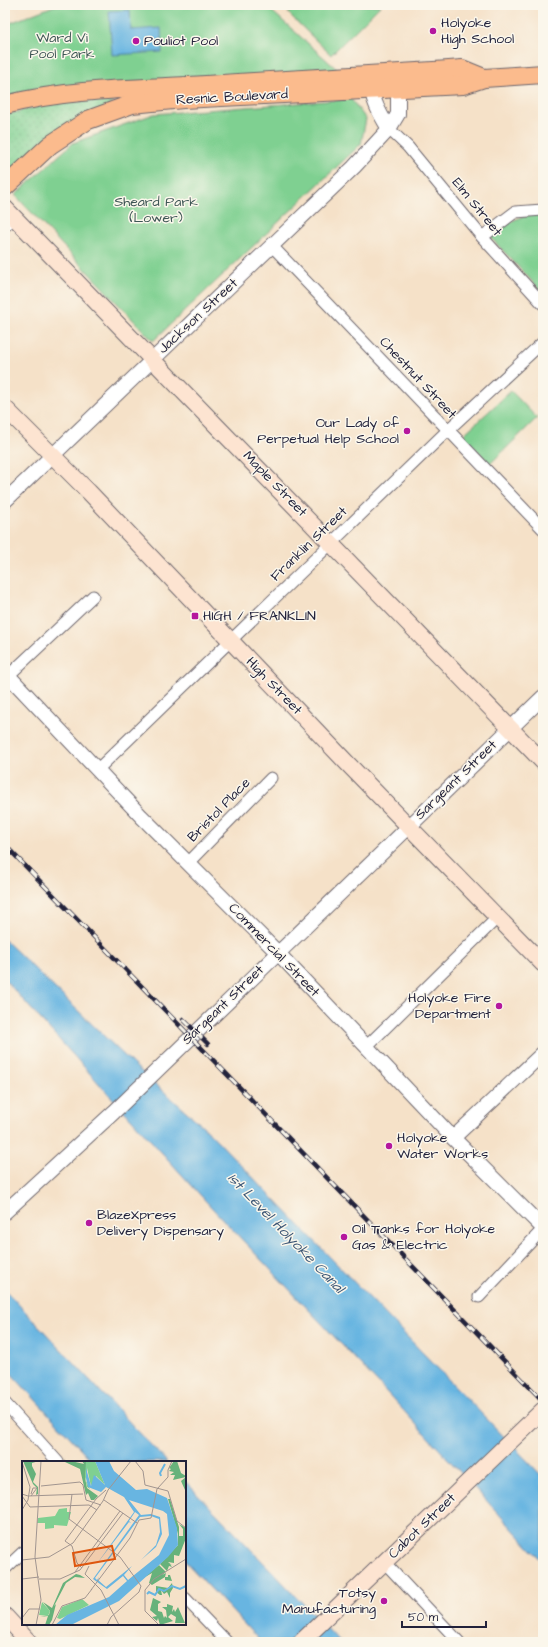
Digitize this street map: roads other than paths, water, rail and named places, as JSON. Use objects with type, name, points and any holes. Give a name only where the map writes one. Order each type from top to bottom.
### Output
[{"type":"main road","name":"Resnic Boulevard","points":[[5,105],[34,98],[87,90],[398,81],[463,85],[484,78],[543,74]]},
{"type":"main road","name":"Resnic Boulevard","points":[[5,187],[50,145],[88,120],[132,104],[371,82]]},
{"type":"main road","name":"Maple Street","points":[[8,217],[153,359],[543,762]]},
{"type":"main road","name":"High Street","points":[[5,408],[543,964]]},
{"type":"main road","name":"Cabot Street","points":[[301,1642],[543,1410]]},
{"type":"main road","points":[[5,1616],[29,1642]]},
{"type":"street","name":"Jackson Street","points":[[5,501],[354,167],[389,129],[398,114],[398,81]]},
{"type":"street","points":[[371,82],[378,110],[389,129]]},
{"type":"street","name":"Elm Street","points":[[389,129],[413,153],[482,237],[543,304]]},
{"type":"street","points":[[482,237],[515,212],[543,210]]},
{"type":"street","name":"Chestnut Street","points":[[272,246],[447,431],[543,529]]},
{"type":"street","name":"Franklin Street","points":[[97,770],[447,431],[543,342]]},
{"type":"street","points":[[7,674],[93,596]]},
{"type":"street","name":"Commercial Street","points":[[7,674],[97,770],[277,952],[453,1138],[543,1228]]},
{"type":"street","name":"Sargeant Street","points":[[5,1212],[114,1112],[277,952],[543,697]]},
{"type":"street","name":"Bristol Place","points":[[188,863],[271,778]]},
{"type":"street","points":[[366,1047],[498,917]]},
{"type":"street","points":[[453,1138],[543,1053]]},
{"type":"street","points":[[480,1297],[543,1228]]},
{"type":"street","points":[[5,1403],[57,1461]]},
{"type":"street","points":[[5,1569],[22,1553]]},
{"type":"street","points":[[384,1563],[459,1642]]},
{"type":"street","points":[[186,1599],[227,1642]]},
{"type":"water","name":"Pouliot Pool","points":[[130,10],[131,30],[161,28],[162,52],[112,55],[109,11]]},
{"type":"water","name":"1st Level Holyoke Canal","points":[[5,940],[134,1065],[206,1129],[543,1477],[543,1562],[380,1385],[213,1209],[5,980]]},
{"type":"water","points":[[5,1290],[166,1461],[92,1461],[5,1367]]},
{"type":"water","points":[[186,1482],[340,1642],[261,1642],[186,1562]]},
{"type":"railway","points":[[5,845],[543,1401]]},
{"type":"railway","points":[[183,1019],[208,1044]]},
{"type":"place","name":"Holyoke High School","points":[[433,31]]},
{"type":"place","name":"Pouliot Pool","points":[[136,41]]},
{"type":"place","name":"Our Lady of Perpetual Help School","points":[[407,431]]},
{"type":"place","name":"HIGH / FRANKLIN","points":[[195,616]]},
{"type":"place","name":"Holyoke Fire Department","points":[[499,1006]]},
{"type":"place","name":"Holyoke Water Works","points":[[389,1146]]},
{"type":"place","name":"BlazeXpress Delivery Dispensary","points":[[89,1223]]},
{"type":"place","name":"Oil Tanks for Holyoke Gas & Electric","points":[[344,1237]]},
{"type":"place","name":"Totsy Manufacturing","points":[[384,1601]]},
{"type":"park label","name":"Ward Vi Pool Park","points":[[62,46]]},
{"type":"park label","name":"Sheard Park (Lower)","points":[[156,210]]}]
